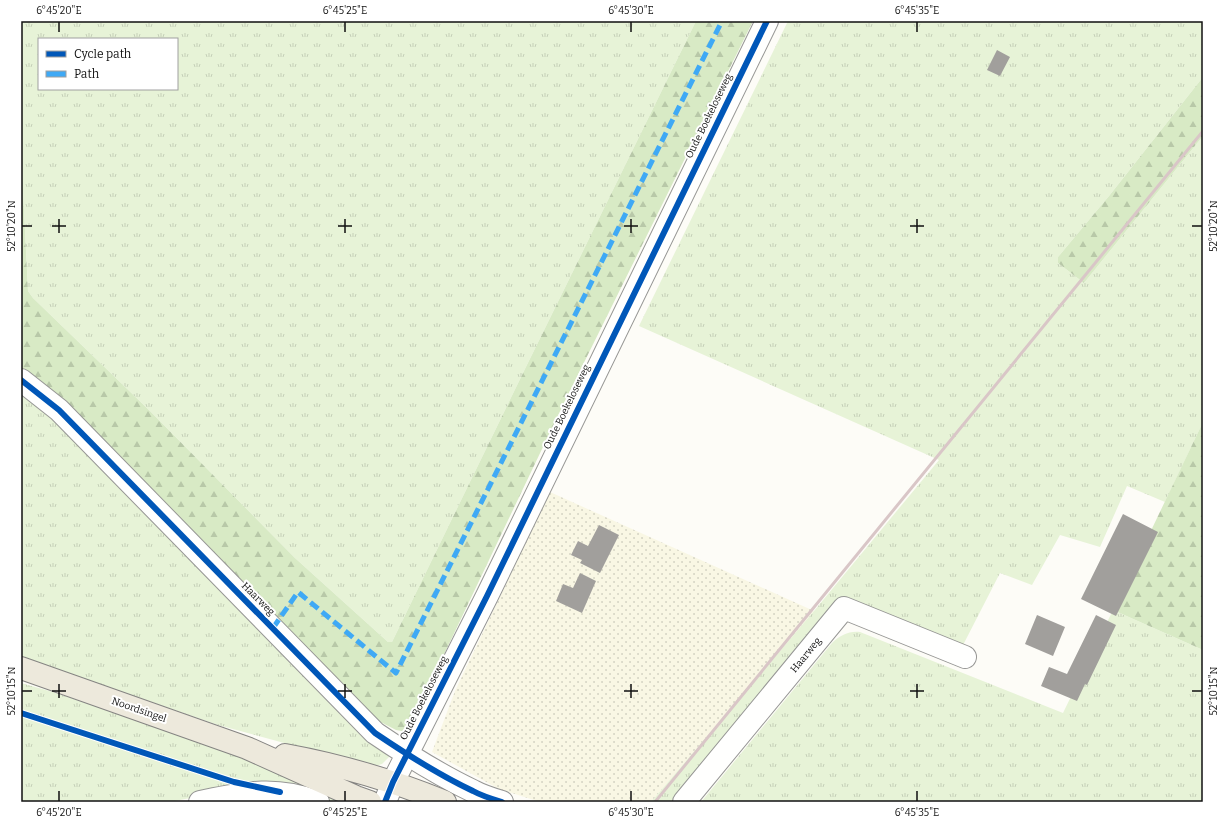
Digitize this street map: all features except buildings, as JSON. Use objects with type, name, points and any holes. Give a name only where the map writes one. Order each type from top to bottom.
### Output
[{"type":"main road","name":"Noordsingel","points":[[24,671],[247,748],[370,802]]},
{"type":"main road","name":"Noordsingel","points":[[247,748],[297,757],[393,782],[445,802]]},
{"type":"street","name":"Oude Boekeloseweg","points":[[385,802],[393,782],[490,589],[767,21]]},
{"type":"street","name":"Haarweg","points":[[21,380],[58,410],[375,733],[407,755],[474,792],[502,802]]},
{"type":"street","name":"Haarweg","points":[[684,802],[844,608],[965,657]]},
{"type":"street","points":[[200,802],[256,792],[280,792],[300,795],[318,802]]},
{"type":"shaded area","points":[[550,492],[814,611],[651,802],[540,802],[499,789],[432,752],[455,691]]},
{"type":"green space","points":[[21,21],[696,21],[392,642],[388,642],[295,558],[150,411],[33,298],[28,291],[21,150]]},
{"type":"green space","points":[[696,21],[753,21],[563,405],[407,732],[396,730],[365,714],[29,374],[21,369],[21,150],[28,291],[33,298],[150,411],[295,558],[388,642],[392,642]]},
{"type":"green space","points":[[788,21],[1203,21],[1203,77],[1109,196],[1058,257],[1058,263],[1084,283],[1203,136],[1203,422],[1165,502],[1127,486],[1100,547],[1060,535],[1032,585],[1000,573],[961,649],[851,608],[682,802],[651,802],[814,611],[939,460],[639,326]]},
{"type":"green space","points":[[1203,77],[1203,136],[1084,283],[1058,263],[1058,257],[1109,196]]},
{"type":"green space","points":[[21,391],[49,413],[389,749],[389,757],[382,764],[372,767],[218,725],[21,657]]},
{"type":"green space","points":[[1203,422],[1203,650],[1113,610]]},
{"type":"green space","points":[[1113,610],[1203,650],[1203,802],[701,802],[832,643],[845,634],[860,632],[1063,713]]},
{"type":"green space","points":[[21,683],[53,692],[210,745],[355,802],[333,802],[300,791],[235,789],[170,802],[21,802]]},
{"type":"railway","points":[[655,802],[1203,131]]},
{"type":"marked path","points":[[273,628],[298,592],[396,673],[722,21]]},
{"type":"cycle path","points":[[385,802],[393,782],[487,596],[767,21]]},
{"type":"cycle path","points":[[21,380],[59,410],[375,733],[435,771],[480,794],[502,802]]},
{"type":"cycle path","points":[[21,713],[234,782],[280,792]]}]
